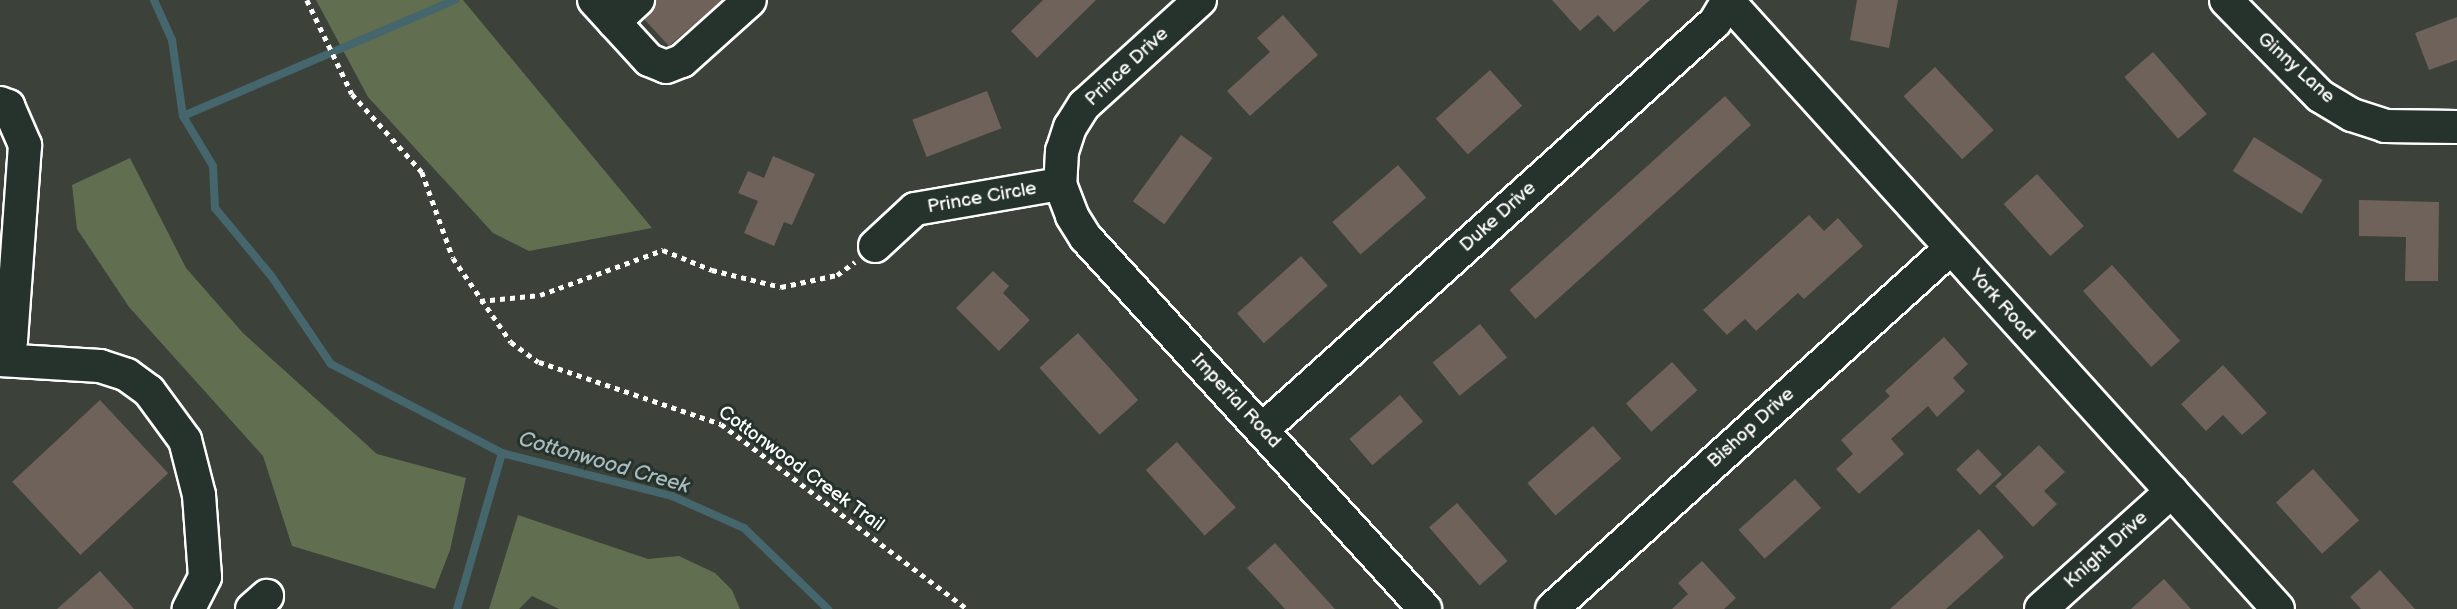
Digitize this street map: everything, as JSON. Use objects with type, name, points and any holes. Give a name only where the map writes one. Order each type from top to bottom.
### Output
[{"type":"street","points":[[638,0],[604,11],[649,60],[672,66],[750,0]]},
{"type":"street","name":"Prince Drive","points":[[1060,184],[1062,151],[1084,105],[1200,0]]},
{"type":"street","name":"York Road","points":[[1727,0],[2278,609]]},
{"type":"street","name":"Duke Drive","points":[[1263,429],[1715,22],[1727,0]]},
{"type":"street","name":"Ginny Lane","points":[[2226,0],[2320,96],[2352,115],[2385,126],[2457,127]]},
{"type":"street","points":[[0,103],[8,106],[24,145],[11,340],[0,349]]},
{"type":"street","name":"Prince Circle","points":[[875,246],[915,209],[1060,184]]},
{"type":"street","name":"Imperial Road","points":[[1060,184],[1086,238],[1425,609]]},
{"type":"street","name":"Bishop Drive","points":[[1552,609],[1951,248]]},
{"type":"street","points":[[0,360],[100,366],[127,374],[149,391],[185,440],[200,495],[205,577],[189,609]]},
{"type":"street","name":"Knight Drive","points":[[2041,609],[2172,491]]},
{"type":"path","name":"Cottonwood Creek Trail","points":[[307,0],[336,65],[360,104],[422,172],[453,258],[502,333],[530,358],[721,424],[967,609]]},
{"type":"path","points":[[480,301],[540,295],[663,250],[712,270],[782,287],[837,275],[875,246]]},
{"type":"green space","points":[[316,0],[463,0],[652,228],[529,251],[493,233],[368,97]]},
{"type":"green space","points":[[130,158],[186,268],[243,333],[377,454],[466,478],[450,550],[435,589],[292,546],[263,456],[129,307],[77,229],[72,185]]},
{"type":"green space","points":[[518,515],[648,559],[679,556],[715,573],[732,590],[740,609],[559,609],[532,596],[519,609],[489,609]]},
{"type":"building","points":[[656,0],[722,0],[669,46],[644,19]]},
{"type":"building","points":[[1043,0],[1096,0],[1037,58],[1011,31]]},
{"type":"building","points":[[1552,0],[1650,0],[1614,32],[1598,15],[1580,31]]},
{"type":"building","points":[[1857,0],[1898,0],[1889,48],[1850,40]]},
{"type":"building","points":[[1283,15],[1318,55],[1250,116],[1227,91],[1270,52],[1257,38]]},
{"type":"building","points":[[2457,17],[2457,60],[2429,70],[2415,33]]},
{"type":"building","points":[[2153,52],[2207,114],[2178,139],[2124,77]]},
{"type":"building","points":[[1935,67],[1994,130],[1962,159],[1904,96]]},
{"type":"building","points":[[1490,70],[1522,106],[1468,155],[1436,119]]},
{"type":"building","points":[[987,91],[1001,128],[927,157],[912,120]]},
{"type":"building","points":[[1725,96],[1751,125],[1536,319],[1509,290]]},
{"type":"building","points":[[1181,135],[1213,158],[1164,224],[1133,201]]},
{"type":"building","points":[[2254,137],[2323,180],[2301,214],[2233,171]]},
{"type":"building","points":[[773,156],[815,174],[792,225],[784,222],[774,246],[744,233],[758,201],[738,193],[748,171],[764,178]]},
{"type":"building","points":[[1398,165],[1426,197],[1361,255],[1332,222]]},
{"type":"building","points":[[2037,174],[2084,226],[2050,256],[2004,204]]},
{"type":"building","points":[[2359,200],[2439,202],[2438,281],[2405,281],[2406,237],[2359,236]]},
{"type":"building","points":[[1809,215],[1824,231],[1838,218],[1863,246],[1804,299],[1798,293],[1756,331],[1745,319],[1727,335],[1703,310]]},
{"type":"building","points":[[1301,256],[1328,286],[1264,343],[1237,314]]},
{"type":"building","points":[[2112,265],[2180,341],[2151,367],[2083,291]]},
{"type":"building","points":[[993,271],[1009,286],[1003,293],[1030,320],[999,351],[956,308]]},
{"type":"building","points":[[1480,324],[1507,357],[1460,396],[1433,362]]},
{"type":"building","points":[[1078,333],[1138,400],[1100,435],[1039,368]]},
{"type":"building","points":[[1944,337],[1968,364],[1953,378],[1965,391],[1937,417],[1928,406],[1891,439],[1904,454],[1859,494],[1836,469],[1853,454],[1841,440],[1890,396],[1885,391]]},
{"type":"building","points":[[1672,362],[1697,390],[1651,432],[1626,403]]},
{"type":"building","points":[[2223,365],[2267,413],[2242,435],[2223,415],[2206,431],[2181,404]]},
{"type":"building","points":[[1400,395],[1423,421],[1372,465],[1349,439]]},
{"type":"building","points":[[100,400],[168,473],[80,555],[12,482]]},
{"type":"building","points":[[1593,426],[1621,458],[1556,516],[1527,483]]},
{"type":"building","points":[[1177,442],[1236,507],[1205,536],[1146,470]]},
{"type":"building","points":[[2039,445],[2065,472],[2044,491],[2057,504],[2033,527],[1995,486]]},
{"type":"building","points":[[1978,449],[2002,475],[1980,495],[1956,469]]},
{"type":"building","points":[[2313,469],[2359,520],[2322,554],[2276,502]]},
{"type":"building","points":[[1795,479],[1821,508],[1765,559],[1739,530]]},
{"type":"building","points":[[1457,503],[1508,561],[1480,585],[1429,527]]},
{"type":"building","points":[[1979,529],[2004,557],[1946,609],[1890,609]]},
{"type":"building","points":[[1275,543],[1335,609],[1285,609],[1247,568]]},
{"type":"building","points":[[1702,561],[1736,598],[1724,609],[1672,609],[1688,594],[1678,583]]},
{"type":"building","points":[[2380,570],[2415,609],[2361,609],[2350,597]]},
{"type":"building","points":[[100,571],[134,609],[57,609]]},
{"type":"building","points":[[2164,579],[2191,609],[2131,609]]},
{"type":"waterway","name":"Cottonwood Creek","points":[[154,0],[172,40],[183,116],[213,166],[215,208],[272,277],[331,364],[502,453],[672,496],[744,528],[828,609]]},
{"type":"waterway","points":[[183,116],[455,0]]},
{"type":"waterway","name":"Cottonwood Creek","points":[[457,609],[502,453]]}]
